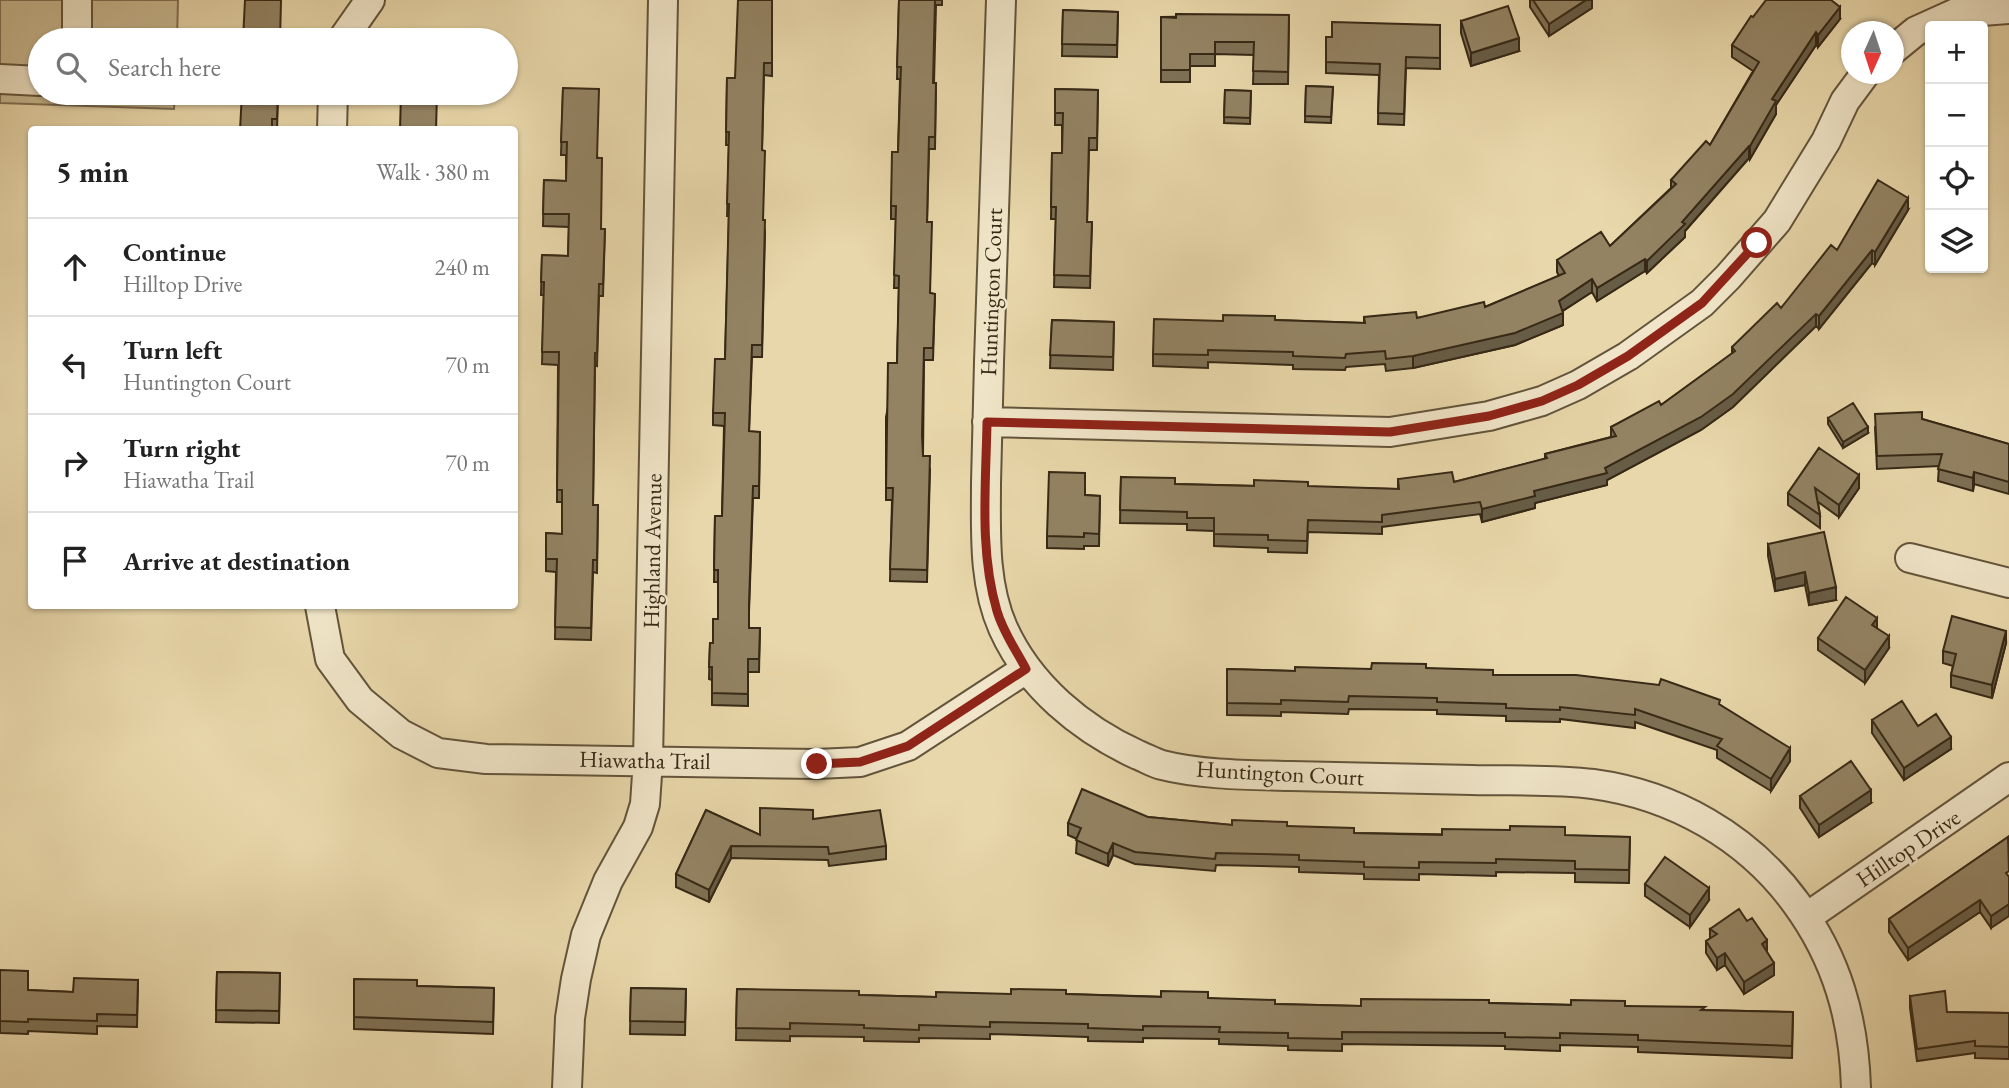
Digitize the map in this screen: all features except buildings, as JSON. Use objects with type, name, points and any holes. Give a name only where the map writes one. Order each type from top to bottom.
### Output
[{"type":"street","points":[[77,0],[77,28]]},
{"type":"street","points":[[350,28],[369,0]]},
{"type":"street","name":"Highland Avenue","points":[[566,1088],[570,1018],[586,935],[608,881],[638,827],[645,804],[663,0]]},
{"type":"street","name":"Huntington Court","points":[[1001,0],[987,422],[987,564],[997,611],[1026,669],[1073,718],[1111,743],[1161,765],[1233,775],[1580,783],[1609,787],[1664,802],[1712,824],[1782,884],[1807,917],[1825,949],[1851,1025],[1856,1088]]},
{"type":"street","points":[[1904,41],[1916,31],[1956,13],[2009,9]]},
{"type":"street","points":[[0,79],[28,80]]},
{"type":"street","points":[[987,422],[1390,432],[1489,416],[1542,401],[1578,385],[1628,356],[1702,303],[1728,277],[1777,221],[1819,153],[1845,101],[1858,84]]},
{"type":"street","points":[[332,126],[333,105]]},
{"type":"street","points":[[1910,558],[2009,583]]},
{"type":"street","name":"Hiawatha Trail","points":[[321,609],[330,659],[360,700],[401,734],[438,753],[486,759],[817,764],[860,762],[908,746],[1026,669]]},
{"type":"street","name":"Hilltop Drive","points":[[1807,917],[2009,777]]},
{"type":"shaded area","points":[[0,0],[178,0],[177,28],[28,28],[28,104],[0,103]]},
{"type":"shaded area","points":[[58,105],[174,105],[174,109]]},
{"type":"route","points":[[817,764],[860,762],[908,746],[1026,669],[997,611],[987,564],[987,422],[1390,432],[1489,416],[1542,401],[1578,385],[1628,356],[1702,303],[1757,243]]}]
